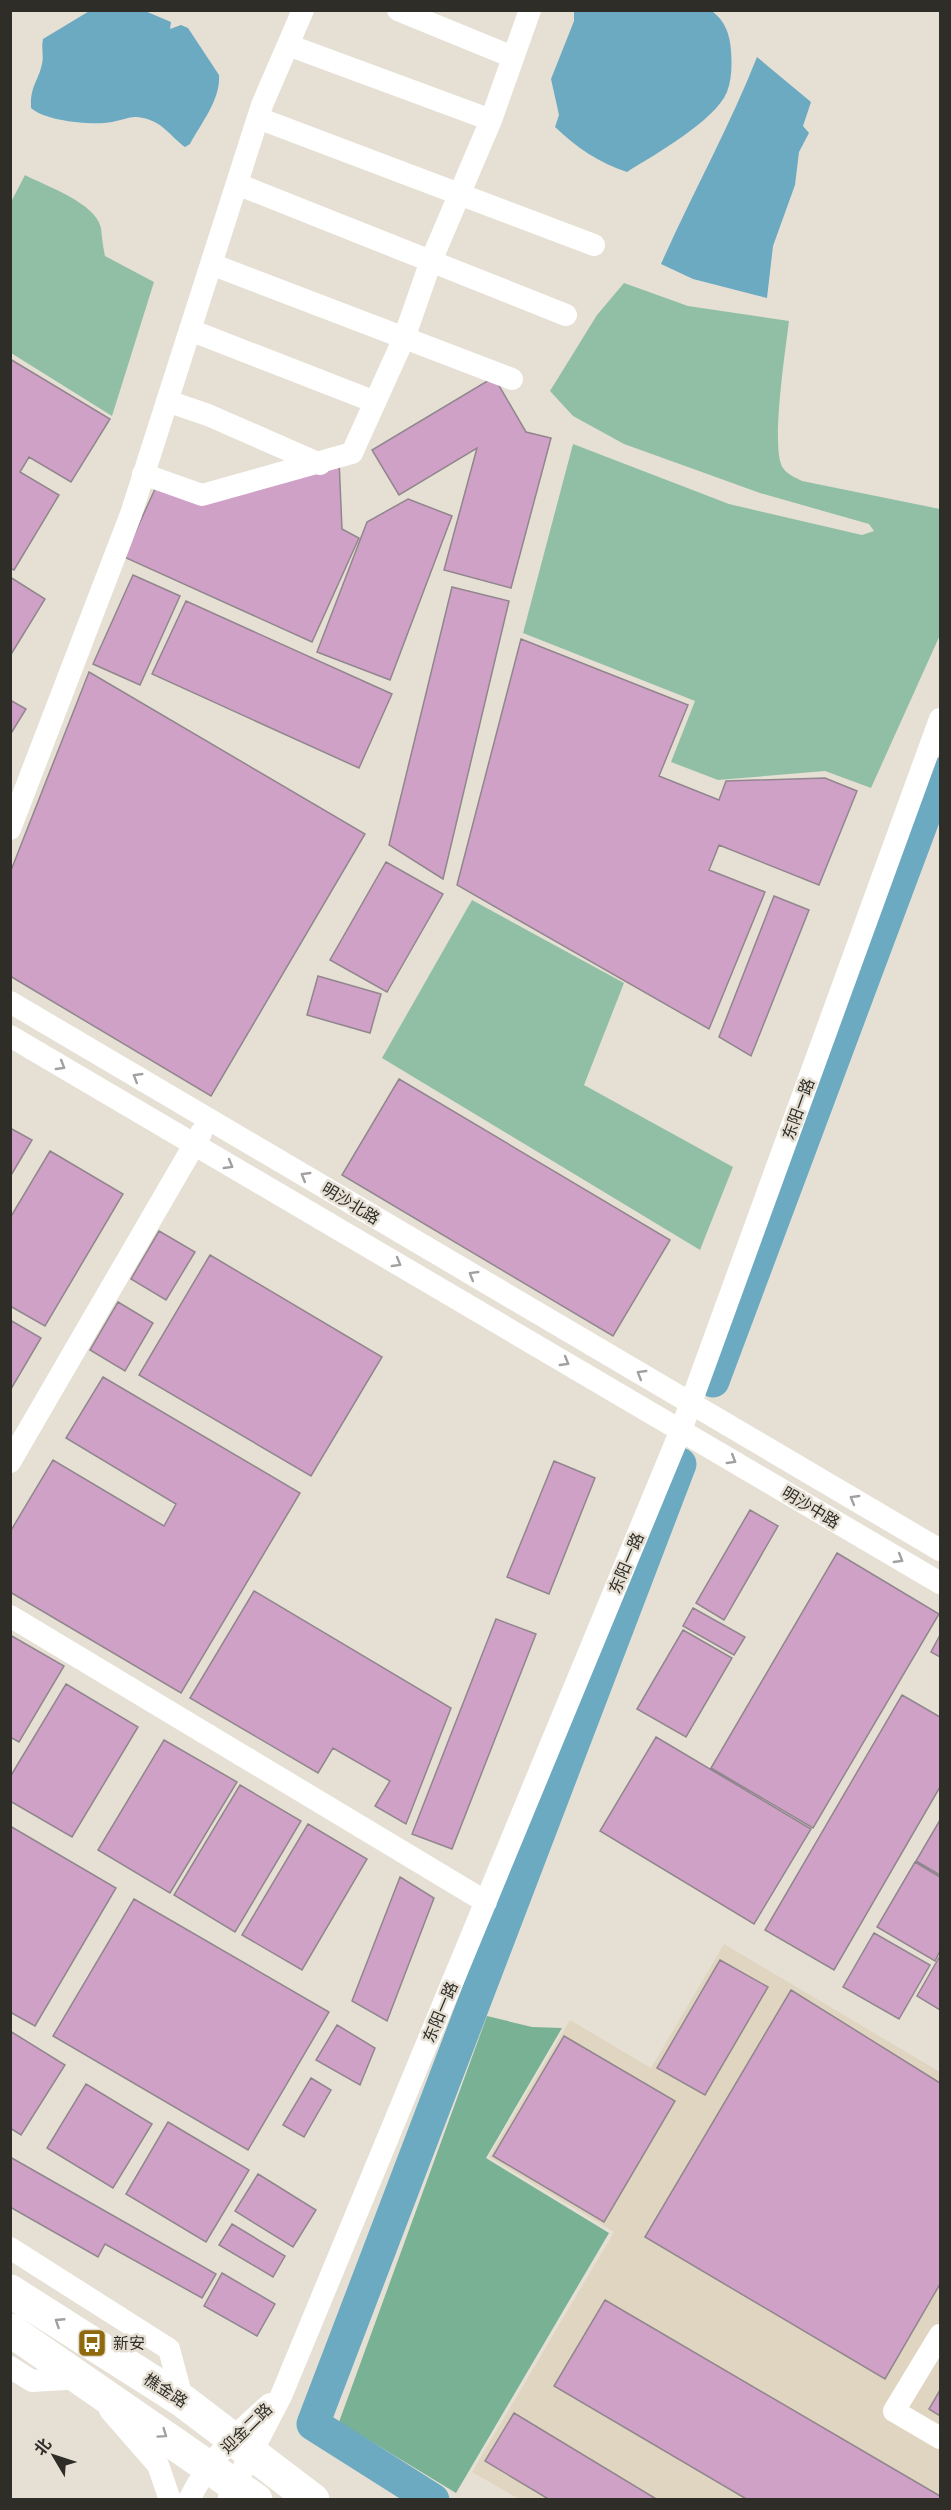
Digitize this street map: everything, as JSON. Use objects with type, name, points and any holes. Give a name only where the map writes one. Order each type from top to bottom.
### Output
[{"type":"highway","name":"樵金路","points":[[10,2291],[183,2401],[314,2499]]},
{"type":"highway","points":[[10,2330],[81,2376],[232,2487]]},
{"type":"street","points":[[10,829],[131,514],[258,118],[303,10]]},
{"type":"street","points":[[398,10],[513,57]]},
{"type":"street","points":[[143,474],[202,495],[320,464],[352,453],[404,338],[431,261],[491,120],[530,10]]},
{"type":"street","points":[[288,45],[491,120]]},
{"type":"street","points":[[258,118],[594,245]]},
{"type":"street","points":[[237,184],[566,315]]},
{"type":"street","points":[[211,264],[512,379]]},
{"type":"street","points":[[190,330],[375,402]]},
{"type":"street","points":[[167,401],[208,415],[320,464]]},
{"type":"street","name":"东阳一路","points":[[281,2396],[681,1430],[940,719]]},
{"type":"street","name":"明沙北路","points":[[10,1002],[691,1404]]},
{"type":"street","name":"明沙北路","points":[[10,1036],[681,1430]]},
{"type":"street","points":[[10,1462],[208,1120]]},
{"type":"street","name":"明沙中路","points":[[691,1404],[940,1550]]},
{"type":"street","name":"明沙中路","points":[[681,1430],[940,1584]]},
{"type":"street","points":[[10,1616],[486,1902]]},
{"type":"street","points":[[10,2248],[169,2349],[183,2401]]},
{"type":"street","points":[[940,2335],[894,2411],[940,2438]]},
{"type":"street","points":[[10,2367],[32,2381],[81,2376],[158,2465],[170,2499]]},
{"type":"street","name":"迎金二路","points":[[232,2487],[242,2444],[281,2396]]},
{"type":"street","name":"迎金二路","points":[[232,2487],[242,2444]]},
{"type":"street","name":"迎金二路","points":[[189,2499],[232,2487]]},
{"type":"shaded area","points":[[724,1944],[940,2072],[940,2499],[519,2499],[472,2472],[614,2232],[489,2157],[570,2020],[651,2068]]},
{"type":"green space","points":[[25,175],[69,196],[90,211],[101,228],[105,256],[154,282],[112,416],[11,353],[11,202]]},
{"type":"green space","points":[[624,283],[688,306],[789,321],[778,420],[779,458],[783,468],[802,481],[940,509],[940,635],[871,788],[825,771],[718,780],[671,762],[695,701],[523,633],[573,444],[729,504],[862,535],[874,531],[869,524],[760,493],[624,444],[573,416],[550,391],[597,315]]},
{"type":"green space","points":[[472,900],[624,983],[584,1085],[733,1167],[700,1250],[382,1058]]},
{"type":"green space","points":[[487,2016],[532,2027],[562,2028],[486,2158],[609,2233],[456,2493],[339,2422]]},
{"type":"water","points":[[91,10],[145,11],[171,22],[170,29],[181,25],[188,28],[219,75],[214,102],[190,144],[185,147],[161,126],[139,117],[104,123],[82,123],[47,116],[31,108],[33,89],[43,61],[43,39]]},
{"type":"water","points":[[574,11],[712,11],[726,28],[729,39],[731,66],[727,92],[720,103],[697,126],[627,172],[597,159],[555,127],[559,115],[551,79],[574,21]]},
{"type":"water","points":[[757,57],[811,102],[803,126],[809,133],[799,152],[795,185],[773,246],[767,298],[693,279],[661,264],[735,109]]},
{"type":"building","points":[[10,359],[110,419],[71,482],[29,457],[20,472],[59,495],[14,570],[10,568]]},
{"type":"building","points":[[494,377],[526,432],[551,438],[511,588],[444,570],[477,448],[399,495],[372,450]]},
{"type":"building","points":[[339,460],[342,529],[359,538],[312,642],[124,557],[155,489],[198,499]]},
{"type":"building","points":[[408,499],[452,516],[390,680],[317,652],[367,522]]},
{"type":"building","points":[[133,575],[180,596],[140,685],[93,664]]},
{"type":"building","points":[[10,577],[45,599],[10,656]]},
{"type":"building","points":[[452,587],[509,601],[443,879],[389,845]]},
{"type":"building","points":[[186,601],[392,694],[359,768],[152,674]]},
{"type":"building","points":[[521,639],[688,705],[659,776],[719,800],[726,781],[825,778],[857,791],[819,885],[719,845],[709,870],[765,892],[709,1029],[457,885]]},
{"type":"building","points":[[89,672],[365,834],[211,1096],[10,976],[10,873]]},
{"type":"building","points":[[10,700],[26,709],[10,735]]},
{"type":"building","points":[[386,862],[443,894],[387,992],[330,960]]},
{"type":"building","points":[[774,896],[809,910],[751,1056],[719,1037]]},
{"type":"building","points":[[318,976],[381,994],[370,1033],[307,1015]]},
{"type":"building","points":[[399,1079],[670,1240],[613,1336],[342,1175]]},
{"type":"building","points":[[10,1128],[32,1140],[10,1177]]},
{"type":"building","points":[[50,1151],[123,1194],[45,1326],[10,1306],[10,1218]]},
{"type":"building","points":[[159,1231],[195,1252],[166,1300],[131,1279]]},
{"type":"building","points":[[210,1255],[382,1357],[311,1476],[139,1375]]},
{"type":"building","points":[[118,1302],[153,1323],[125,1371],[90,1350]]},
{"type":"building","points":[[10,1320],[41,1338],[11,1389],[10,1389]]},
{"type":"building","points":[[103,1377],[300,1493],[181,1693],[10,1592],[10,1532],[53,1460],[164,1526],[176,1504],[66,1438]]},
{"type":"building","points":[[554,1461],[595,1478],[549,1594],[507,1577]]},
{"type":"building","points":[[750,1510],[778,1526],[724,1620],[696,1603]]},
{"type":"building","points":[[837,1553],[939,1614],[813,1828],[711,1768]]},
{"type":"building","points":[[254,1591],[451,1708],[406,1824],[375,1806],[390,1781],[333,1748],[318,1773],[190,1698]]},
{"type":"building","points":[[693,1608],[745,1637],[734,1655],[683,1626]]},
{"type":"building","points":[[496,1619],[536,1634],[452,1849],[412,1834]]},
{"type":"building","points":[[683,1630],[732,1658],[686,1737],[637,1709]]},
{"type":"building","points":[[10,1635],[64,1666],[19,1742],[10,1737]]},
{"type":"building","points":[[940,1635],[940,1657],[931,1652]]},
{"type":"building","points":[[66,1684],[138,1727],[72,1837],[10,1801],[10,1777]]},
{"type":"building","points":[[902,1695],[940,1717],[940,1787],[834,1970],[765,1930]]},
{"type":"building","points":[[656,1737],[811,1829],[754,1924],[600,1831]]},
{"type":"building","points":[[164,1740],[237,1782],[170,1893],[98,1850]]},
{"type":"building","points":[[240,1785],[301,1821],[235,1932],[174,1895]]},
{"type":"building","points":[[940,1820],[940,1875],[916,1861]]},
{"type":"building","points":[[308,1824],[367,1859],[302,1970],[242,1935]]},
{"type":"building","points":[[10,1826],[116,1888],[35,2026],[10,2012]]},
{"type":"building","points":[[915,1862],[940,1877],[940,1951],[935,1961],[877,1927]]},
{"type":"building","points":[[400,1877],[434,1898],[387,2021],[352,2001]]},
{"type":"building","points":[[134,1899],[329,2012],[248,2150],[53,2036]]},
{"type":"building","points":[[874,1933],[930,1965],[899,2019],[843,1987]]},
{"type":"building","points":[[940,1956],[940,2010],[917,1996]]},
{"type":"building","points":[[720,1960],[768,1987],[705,2095],[657,2068]]},
{"type":"building","points":[[791,1990],[940,2083],[940,2284],[885,2379],[645,2237]]},
{"type":"building","points":[[337,2025],[375,2048],[360,2085],[316,2060]]},
{"type":"building","points":[[10,2031],[65,2065],[21,2135],[10,2128]]},
{"type":"building","points":[[564,2036],[675,2101],[604,2222],[493,2156]]},
{"type":"building","points":[[311,2078],[331,2090],[304,2137],[283,2125]]},
{"type":"building","points":[[86,2084],[152,2124],[113,2188],[47,2148]]},
{"type":"building","points":[[168,2122],[249,2170],[206,2242],[126,2194]]},
{"type":"building","points":[[10,2157],[216,2274],[202,2298],[105,2244],[98,2257],[10,2207]]},
{"type":"building","points":[[258,2174],[316,2210],[293,2247],[235,2211]]},
{"type":"building","points":[[232,2224],[285,2256],[273,2277],[219,2245]]},
{"type":"building","points":[[222,2273],[275,2304],[257,2336],[204,2306]]},
{"type":"building","points":[[605,2300],[940,2496],[940,2500],[748,2500],[554,2386]]},
{"type":"building","points":[[940,2390],[940,2416],[929,2409]]},
{"type":"building","points":[[514,2413],[658,2500],[550,2500],[485,2461]]},
{"type":"waterway","points":[[713,1381],[940,774]]},
{"type":"waterway","points":[[433,2500],[313,2424],[680,1464]]},
{"type":"place","name":"新安","points":[[92,2343]]}]
